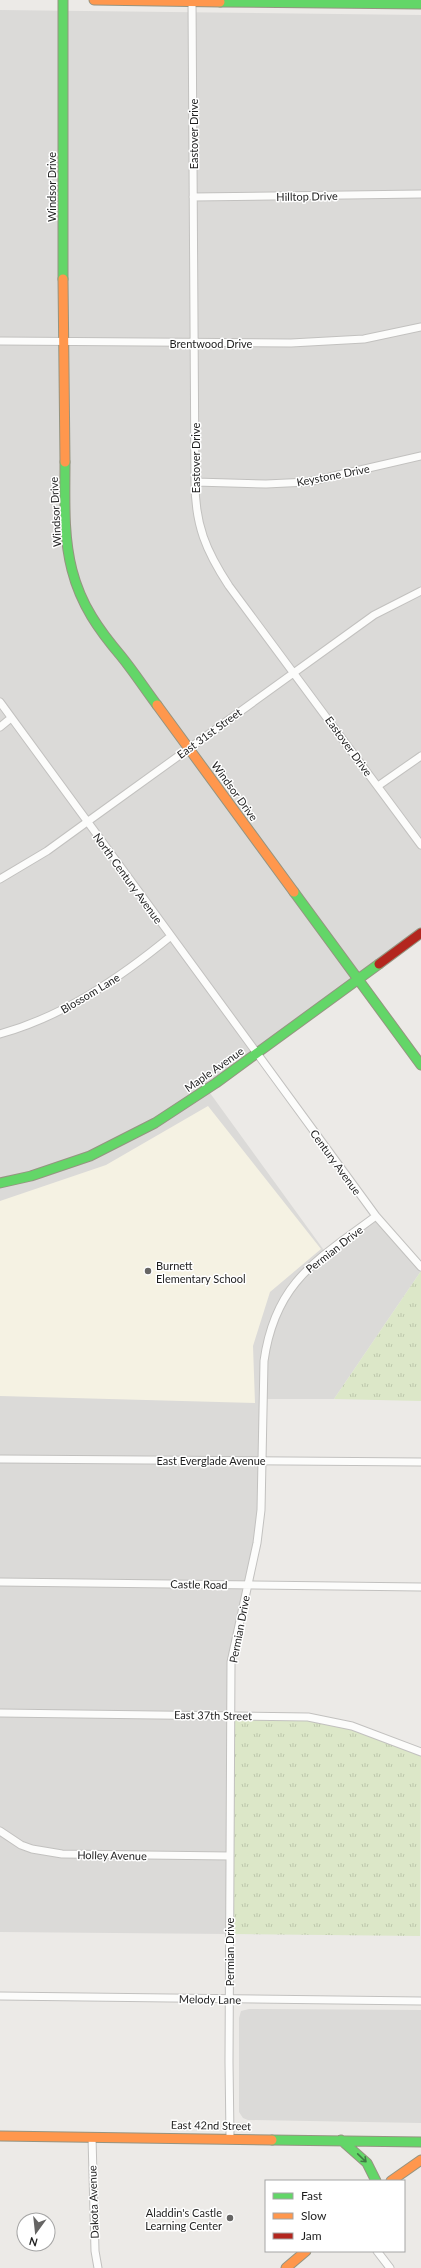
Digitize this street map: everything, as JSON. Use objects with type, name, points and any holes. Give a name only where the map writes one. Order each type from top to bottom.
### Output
[{"type":"main road","name":"Windsor Drive","points":[[63,0],[63,341],[66,537],[72,571],[84,604],[102,634],[188,748],[421,1065]]},
{"type":"main road","points":[[94,0],[421,4]]},
{"type":"main road","name":"Maple Avenue","points":[[0,1183],[63,1166],[120,1142],[183,1106],[421,933]]},
{"type":"main road","name":"East 42nd Street","points":[[0,2136],[230,2137],[421,2142]]},
{"type":"main road","points":[[341,2140],[366,2162],[374,2173],[376,2180]]},
{"type":"main road","points":[[392,2180],[421,2160]]},
{"type":"main road","points":[[286,2268],[305,2252]]},
{"type":"street","name":"Eastover Drive","points":[[192,0],[195,507],[199,527],[216,566],[246,610],[294,671],[421,845]]},
{"type":"street","name":"Hilltop Drive","points":[[193,197],[421,194]]},
{"type":"street","name":"Brentwood Drive","points":[[0,341],[194,344],[291,342],[364,339],[421,327]]},
{"type":"street","name":"Keystone Drive","points":[[195,482],[273,484],[308,482],[421,456]]},
{"type":"street","name":"East 31st Street","points":[[0,879],[41,855],[294,671],[374,615],[421,591]]},
{"type":"street","name":"North Century Avenue","points":[[0,702],[257,1053]]},
{"type":"street","points":[[0,727],[11,718]]},
{"type":"street","points":[[378,786],[421,756]]},
{"type":"street","name":"Blossom Lane","points":[[0,1034],[33,1023],[84,999],[141,960],[171,936]]},
{"type":"street","name":"Century Avenue","points":[[257,1053],[376,1216],[421,1267]]},
{"type":"street","name":"Permian Drive","points":[[230,2137],[229,1999],[231,1662],[257,1543],[261,1510],[264,1361],[267,1337],[274,1315],[286,1294],[300,1275],[376,1216]]},
{"type":"street","name":"East Everglade Avenue","points":[[0,1459],[421,1462]]},
{"type":"street","name":"Castle Road","points":[[0,1582],[421,1587]]},
{"type":"street","name":"East 37th Street","points":[[0,1713],[308,1717],[345,1724],[421,1752]]},
{"type":"street","name":"Holley Avenue","points":[[0,1831],[22,1846],[62,1854],[230,1856]]},
{"type":"street","name":"Melody Lane","points":[[0,1996],[421,2001]]},
{"type":"street","name":"Dakota Avenue","points":[[92,2137],[95,2251],[98,2268]]},
{"type":"street","points":[[378,2252],[390,2268]]},
{"type":"shaded area","points":[[0,10],[421,15],[421,932],[306,1017],[210,1093],[326,1253],[376,1216],[421,1267],[421,1271],[334,1399],[262,1399],[261,1510],[231,1662],[229,1934],[0,1932]]},
{"type":"shaded area","name":"Burnett Elementary School","points":[[208,1106],[321,1249],[270,1292],[253,1346],[255,1403],[0,1396],[0,1201],[106,1165]]},
{"type":"shaded area","points":[[249,2009],[421,2010],[421,2123],[248,2120],[243,2118],[239,2112],[239,2018],[241,2011]]},
{"type":"green space","points":[[421,1271],[421,1401],[334,1399]]},
{"type":"green space","points":[[231,1715],[308,1717],[352,1726],[421,1752],[420,1936],[229,1934]]},
{"type":"traffic: fast","points":[[63,0],[63,279]]},
{"type":"traffic: fast","points":[[220,2],[421,4]]},
{"type":"traffic: fast","points":[[65,462],[67,543],[72,570],[80,595],[98,627],[157,705]]},
{"type":"traffic: fast","points":[[294,892],[421,1065]]},
{"type":"traffic: fast","points":[[0,1183],[31,1176],[90,1156],[155,1123],[216,1083],[379,964]]},
{"type":"traffic: fast","points":[[272,2140],[421,2142]]},
{"type":"traffic: fast","points":[[341,2140],[367,2163],[376,2180]]},
{"type":"traffic: slow","points":[[94,0],[220,2]]},
{"type":"traffic: slow","points":[[63,279],[65,462]]},
{"type":"traffic: slow","points":[[157,705],[294,892]]},
{"type":"traffic: slow","points":[[0,2136],[272,2140]]},
{"type":"traffic: slow","points":[[392,2180],[421,2160]]},
{"type":"traffic: slow","points":[[286,2268],[305,2252]]},
{"type":"traffic: jam","points":[[379,964],[421,933]]},
{"type":"place","name":"Burnett Elementary School","points":[[148,1271]]},
{"type":"place","name":"Aladdin's Castle Learning Center","points":[[230,2218]]}]
